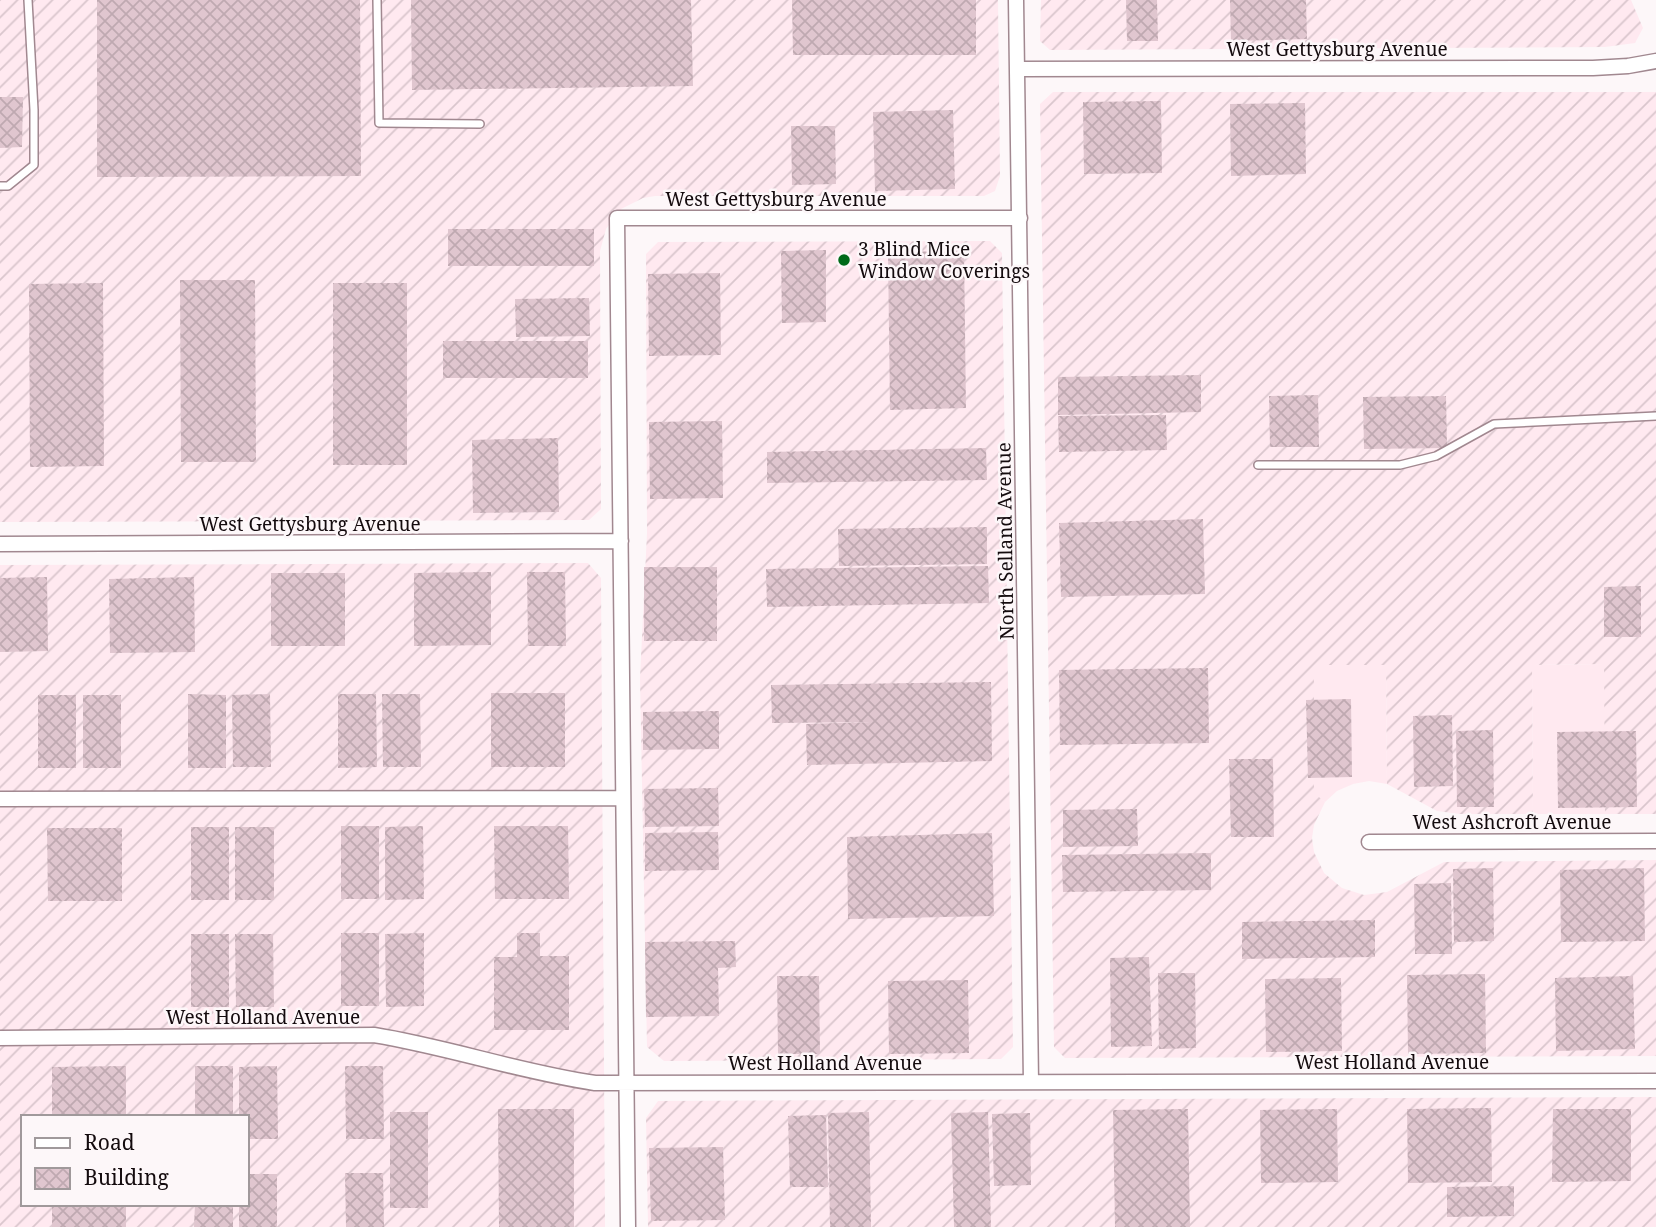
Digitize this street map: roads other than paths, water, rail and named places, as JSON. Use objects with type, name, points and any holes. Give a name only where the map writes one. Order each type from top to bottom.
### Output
[{"type":"street","name":"North Selland Avenue","points":[[1016,0],[1031,1082]]},
{"type":"street","name":"West Gettysburg Avenue","points":[[1017,69],[1592,68],[1656,61]]},
{"type":"street","name":"West Gettysburg Avenue","points":[[0,544],[621,541],[617,218],[1020,218]]},
{"type":"street","points":[[621,541],[628,1227]]},
{"type":"street","points":[[0,799],[623,798]]},
{"type":"street","name":"West Ashcroft Avenue","points":[[1369,842],[1656,841]]},
{"type":"street","name":"West Holland Avenue","points":[[0,1038],[374,1035],[565,1079],[595,1083],[1656,1081]]},
{"type":"lane","points":[[0,186],[8,186],[34,165],[34,110],[27,0]]},
{"type":"lane","points":[[377,0],[379,123],[480,124]]},
{"type":"lane","points":[[1258,466],[1400,465],[1436,456],[1494,424],[1656,416]]},
{"type":"place","name":"3 Blind Mice Window Coverings","points":[[844,260]]}]
